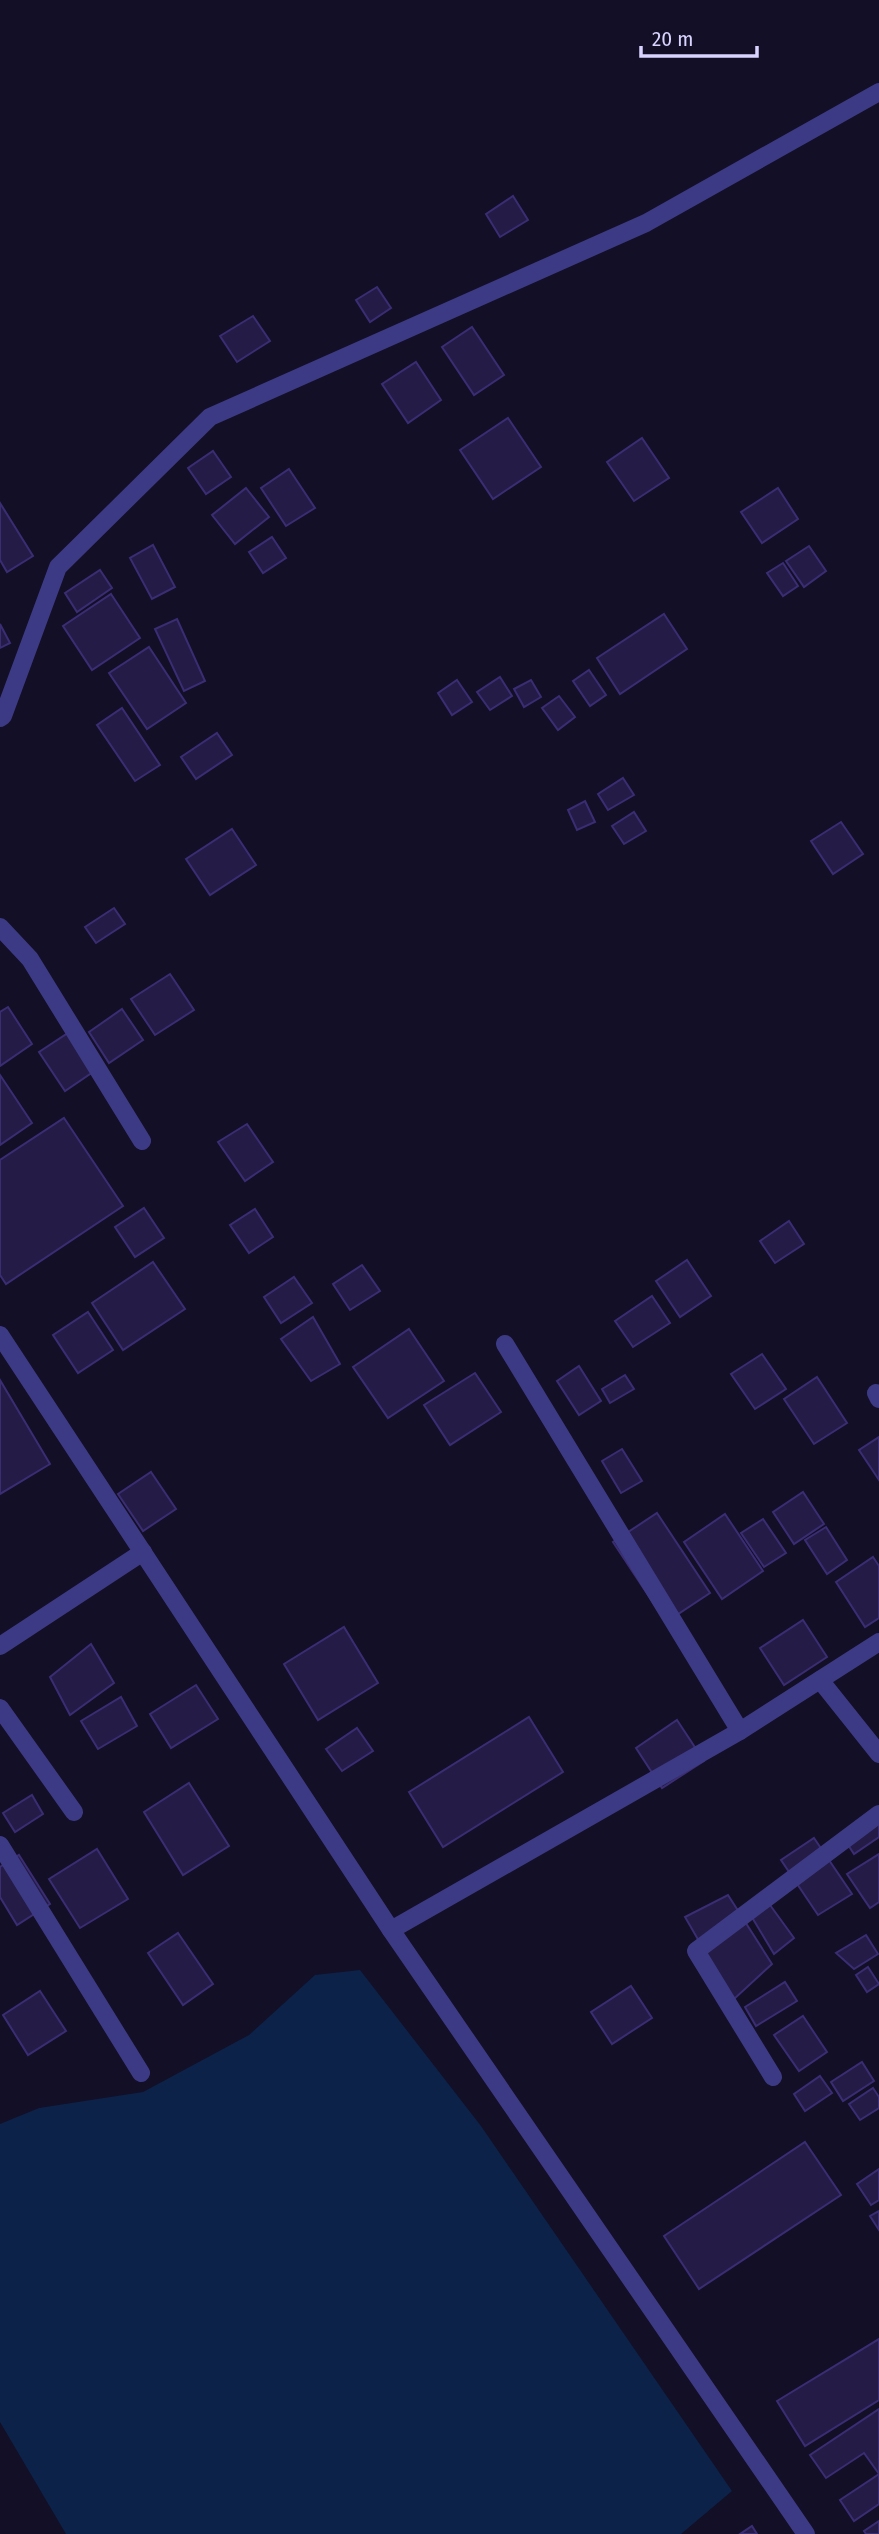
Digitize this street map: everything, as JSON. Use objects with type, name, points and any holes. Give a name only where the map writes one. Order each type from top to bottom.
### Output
[{"type":"street","points":[[0,718],[58,567],[211,417],[646,223],[879,93]]},
{"type":"street","points":[[0,927],[30,959],[142,1141]]},
{"type":"street","points":[[0,1335],[391,1930],[806,2534]]},
{"type":"street","points":[[505,1344],[740,1731]]},
{"type":"street","points":[[0,1646],[143,1552]]},
{"type":"street","points":[[391,1930],[740,1731],[879,1642]]},
{"type":"street","points":[[820,1680],[879,1754]]},
{"type":"street","points":[[0,1708],[74,1812]]},
{"type":"street","points":[[773,2077],[696,1951],[879,1814]]},
{"type":"street","points":[[0,1845],[141,2073]]},
{"type":"water","points":[[360,1970],[481,2126],[732,2491],[681,2534],[66,2534],[0,2422],[0,2124],[39,2108],[143,2092],[249,2035],[315,1975]]},
{"type":"building","points":[[513,196],[528,220],[500,237],[486,214]]},
{"type":"building","points":[[377,287],[391,308],[370,322],[356,300]]},
{"type":"building","points":[[253,316],[270,341],[237,362],[220,336]]},
{"type":"building","points":[[472,327],[504,375],[474,395],[442,347]]},
{"type":"building","points":[[416,362],[441,400],[408,423],[382,384]]},
{"type":"building","points":[[508,418],[541,467],[493,499],[460,450]]},
{"type":"building","points":[[642,438],[669,478],[634,501],[607,462]]},
{"type":"building","points":[[213,451],[231,477],[206,494],[188,468]]},
{"type":"building","points":[[289,469],[315,508],[286,526],[261,488]]},
{"type":"building","points":[[246,488],[269,517],[235,544],[212,515]]},
{"type":"building","points":[[778,488],[798,519],[762,543],[741,512]]},
{"type":"building","points":[[0,503],[33,556],[7,572],[0,560]]},
{"type":"building","points":[[272,537],[286,558],[263,573],[249,552]]},
{"type":"building","points":[[153,545],[175,587],[152,599],[130,558]]},
{"type":"building","points":[[809,546],[826,571],[804,587],[786,561]]},
{"type":"building","points":[[783,563],[798,586],[783,596],[767,573]]},
{"type":"building","points":[[100,570],[112,588],[77,612],[65,593]]},
{"type":"building","points":[[111,594],[140,638],[92,670],[63,626]]},
{"type":"building","points":[[664,614],[687,649],[620,694],[597,658]]},
{"type":"building","points":[[177,619],[205,681],[184,691],[155,629]]},
{"type":"building","points":[[0,624],[10,643],[0,648]]},
{"type":"building","points":[[149,647],[186,703],[147,729],[109,673]]},
{"type":"building","points":[[589,670],[606,695],[590,706],[573,681]]},
{"type":"building","points":[[500,677],[512,696],[490,710],[477,692]]},
{"type":"building","points":[[457,680],[472,702],[452,715],[438,693]]},
{"type":"building","points":[[531,680],[541,697],[524,707],[514,689]]},
{"type":"building","points":[[559,696],[575,717],[558,730],[542,708]]},
{"type":"building","points":[[122,708],[160,765],[135,781],[97,725]]},
{"type":"building","points":[[217,733],[232,755],[196,779],[181,757]]},
{"type":"building","points":[[623,778],[634,795],[608,810],[598,794]]},
{"type":"building","points":[[585,801],[595,822],[577,830],[568,810]]},
{"type":"building","points":[[634,812],[646,831],[624,844],[612,826]]},
{"type":"building","points":[[841,822],[863,854],[833,874],[811,841]]},
{"type":"building","points":[[232,829],[256,865],[210,895],[186,859]]},
{"type":"building","points":[[114,908],[125,924],[96,943],[85,927]]},
{"type":"building","points":[[170,974],[194,1010],[155,1035],[131,999]]},
{"type":"building","points":[[8,1007],[32,1044],[0,1066],[0,1012]]},
{"type":"building","points":[[122,1009],[143,1040],[109,1063],[89,1032]]},
{"type":"building","points":[[68,1033],[93,1072],[65,1091],[39,1052]]},
{"type":"building","points":[[0,1075],[32,1123],[0,1145]]},
{"type":"building","points":[[64,1118],[123,1206],[6,1284],[0,1275],[0,1160]]},
{"type":"building","points":[[247,1124],[273,1162],[245,1181],[218,1142]]},
{"type":"building","points":[[144,1208],[164,1238],[135,1257],[115,1227]]},
{"type":"building","points":[[255,1209],[273,1237],[249,1253],[230,1225]]},
{"type":"building","points":[[789,1221],[804,1244],[775,1263],[760,1241]]},
{"type":"building","points":[[687,1260],[711,1296],[680,1317],[656,1281]]},
{"type":"building","points":[[153,1262],[185,1309],[123,1350],[92,1303]]},
{"type":"building","points":[[362,1265],[380,1291],[350,1310],[333,1284]]},
{"type":"building","points":[[294,1277],[312,1303],[281,1323],[264,1297]]},
{"type":"building","points":[[652,1296],[670,1323],[633,1347],[615,1321]]},
{"type":"building","points":[[88,1312],[113,1350],[78,1373],[53,1335]]},
{"type":"building","points":[[313,1317],[340,1364],[311,1381],[281,1339]]},
{"type":"building","points":[[409,1329],[444,1381],[388,1418],[353,1367]]},
{"type":"building","points":[[762,1354],[786,1389],[755,1409],[731,1374]]},
{"type":"building","points":[[579,1366],[601,1401],[579,1415],[557,1381]]},
{"type":"building","points":[[475,1373],[501,1412],[450,1445],[424,1405]]},
{"type":"building","points":[[625,1375],[634,1389],[610,1403],[602,1389]]},
{"type":"building","points":[[817,1377],[847,1423],[814,1444],[784,1399]]},
{"type":"building","points":[[0,1380],[50,1464],[0,1494]]},
{"type":"building","points":[[879,1437],[879,1480],[859,1450]]},
{"type":"building","points":[[622,1449],[642,1481],[621,1493],[602,1461]]},
{"type":"building","points":[[151,1472],[176,1509],[143,1531],[118,1494]]},
{"type":"building","points":[[803,1492],[824,1524],[794,1544],[773,1512]]},
{"type":"building","points":[[657,1513],[710,1593],[666,1622],[613,1542]]},
{"type":"building","points":[[725,1514],[763,1571],[722,1599],[684,1542]]},
{"type":"building","points":[[763,1519],[786,1553],[764,1567],[741,1533]]},
{"type":"building","points":[[826,1527],[847,1560],[827,1574],[805,1540]]},
{"type":"building","points":[[873,1557],[879,1566],[879,1618],[865,1627],[836,1582]]},
{"type":"building","points":[[803,1620],[827,1657],[784,1685],[760,1648]]},
{"type":"building","points":[[344,1627],[378,1683],[318,1720],[284,1664]]},
{"type":"building","points":[[91,1644],[114,1683],[70,1715],[50,1677]]},
{"type":"building","points":[[196,1685],[218,1719],[171,1748],[150,1714]]},
{"type":"building","points":[[121,1697],[137,1726],[98,1749],[81,1721]]},
{"type":"building","points":[[529,1717],[563,1772],[443,1847],[409,1792]]},
{"type":"building","points":[[677,1720],[704,1761],[662,1788],[636,1748]]},
{"type":"building","points":[[357,1728],[373,1751],[342,1771],[326,1749]]},
{"type":"building","points":[[189,1783],[229,1846],[183,1875],[144,1812]]},
{"type":"building","points":[[32,1795],[43,1814],[15,1832],[3,1813]]},
{"type":"building","points":[[879,1818],[879,1837],[854,1854],[841,1834]]},
{"type":"building","points":[[814,1838],[852,1894],[818,1915],[781,1860]]},
{"type":"building","points":[[97,1849],[128,1899],[80,1928],[49,1879]]},
{"type":"building","points":[[879,1854],[879,1902],[870,1908],[847,1874]]},
{"type":"building","points":[[19,1855],[50,1904],[17,1925],[0,1897],[0,1867]]},
{"type":"building","points":[[728,1895],[772,1964],[733,2000],[685,1917]]},
{"type":"building","points":[[770,1905],[794,1938],[774,1954],[750,1914]]},
{"type":"building","points":[[178,1933],[213,1984],[183,2005],[148,1953]]},
{"type":"building","points":[[866,1935],[878,1954],[854,1969],[836,1953]]},
{"type":"building","points":[[868,1967],[879,1984],[867,1992],[856,1975]]},
{"type":"building","points":[[785,1982],[797,2001],[756,2026],[745,2007]]},
{"type":"building","points":[[631,1986],[652,2018],[612,2044],[591,2012]]},
{"type":"building","points":[[40,1991],[66,2031],[28,2055],[3,2015]]},
{"type":"building","points":[[803,2016],[827,2052],[799,2071],[774,2035]]},
{"type":"building","points":[[862,2062],[874,2081],[843,2101],[831,2082]]},
{"type":"building","points":[[820,2076],[832,2093],[805,2111],[794,2094]]},
{"type":"building","points":[[873,2088],[879,2097],[879,2108],[860,2120],[849,2104]]},
{"type":"building","points":[[805,2142],[841,2195],[699,2289],[664,2236]]},
{"type":"building","points":[[879,2169],[879,2200],[871,2205],[857,2184]]},
{"type":"building","points":[[879,2211],[879,2230],[870,2216]]},
{"type":"building","points":[[879,2339],[879,2400],[805,2446],[777,2401]]},
{"type":"building","points":[[879,2409],[879,2474],[864,2453],[826,2478],[810,2455]]},
{"type":"building","points":[[879,2474],[879,2504],[854,2521],[840,2500]]},
{"type":"building","points":[[879,2521],[879,2534],[866,2534],[864,2531]]},
{"type":"building","points":[[752,2526],[757,2534],[740,2534]]}]
